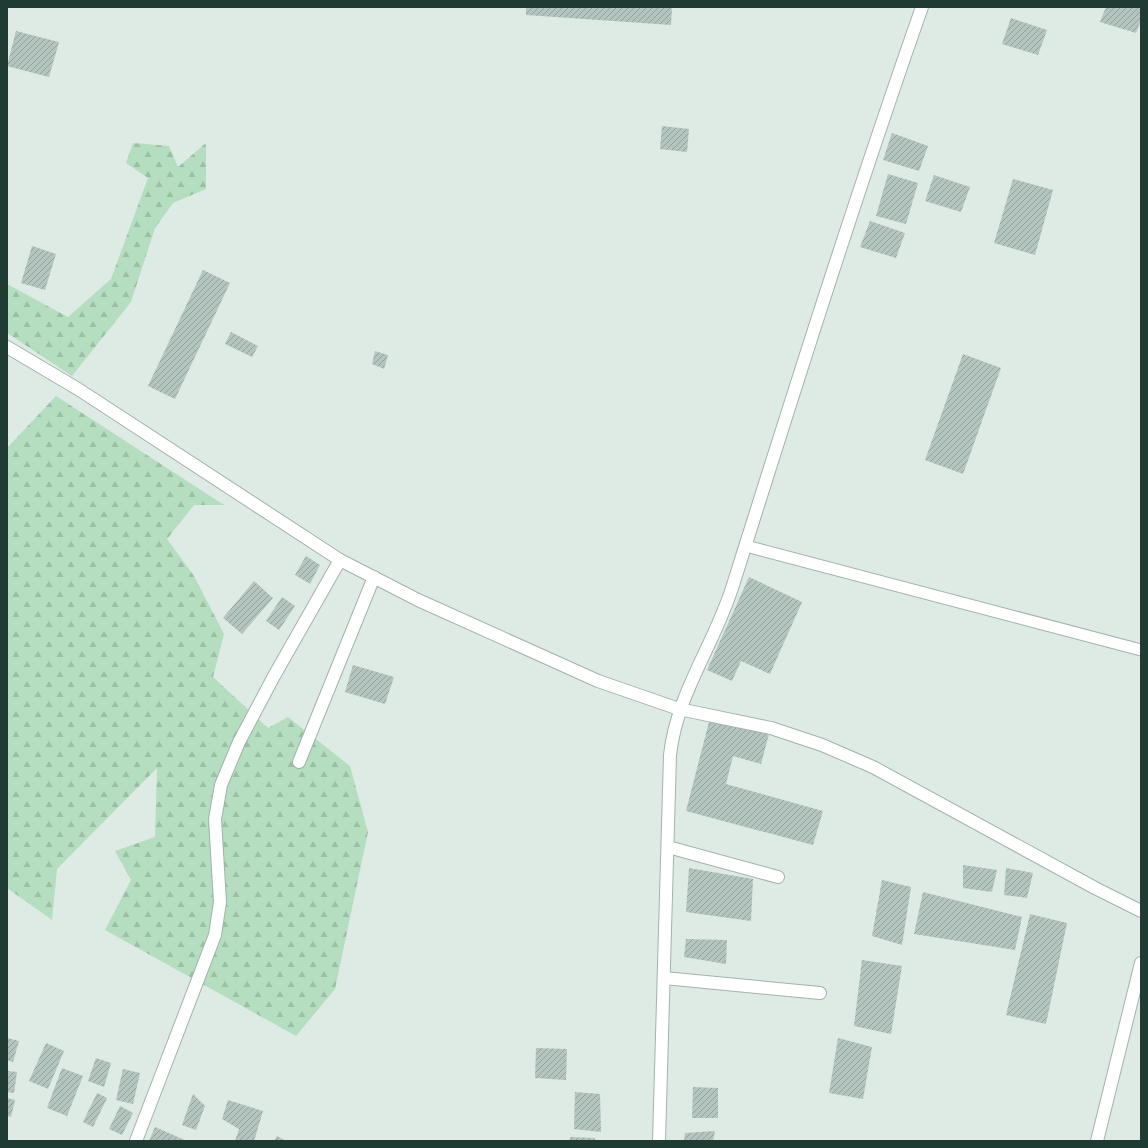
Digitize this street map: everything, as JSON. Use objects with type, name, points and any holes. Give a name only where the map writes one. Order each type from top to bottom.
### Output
[{"type":"street","points":[[659,1141],[670,755],[672,732],[679,709],[716,631],[731,593],[805,357],[922,7]]},
{"type":"street","points":[[7,347],[78,389],[340,560],[418,600],[598,681],[679,709],[772,728],[822,746],[873,767],[1095,888],[1141,910]]},
{"type":"street","points":[[136,1141],[215,935],[220,902],[215,819],[221,785],[239,742],[274,676],[340,560]]},
{"type":"street","points":[[299,762],[374,577]]},
{"type":"street","points":[[668,847],[778,877]]},
{"type":"street","points":[[1097,1141],[1141,963]]},
{"type":"street","points":[[664,978],[820,993]]},
{"type":"lane","points":[[746,546],[1141,650]]},
{"type":"green space","points":[[133,143],[169,146],[178,167],[206,143],[206,189],[173,203],[155,228],[131,302],[72,376],[7,333],[7,284],[68,317],[111,279],[148,178],[126,163]]},
{"type":"green space","points":[[56,396],[224,505],[194,505],[167,539],[194,576],[224,634],[213,677],[268,728],[288,717],[350,766],[368,832],[335,989],[296,1036],[105,930],[131,880],[115,851],[155,837],[157,768],[57,869],[52,920],[7,888],[7,448]]},
{"type":"building","points":[[526,7],[672,7],[671,25],[526,15]]},
{"type":"building","points":[[1106,7],[1141,7],[1141,20],[1136,33],[1100,22]]},
{"type":"building","points":[[1011,18],[1047,30],[1038,55],[1002,44]]},
{"type":"building","points":[[16,31],[59,42],[49,77],[7,66]]},
{"type":"building","points":[[662,126],[689,129],[687,152],[660,149]]},
{"type":"building","points":[[892,133],[928,146],[919,171],[883,160]]},
{"type":"building","points":[[888,174],[918,183],[906,224],[876,216]]},
{"type":"building","points":[[934,175],[970,187],[961,212],[925,201]]},
{"type":"building","points":[[1013,179],[1053,190],[1035,255],[994,243]]},
{"type":"building","points":[[870,221],[905,233],[896,258],[860,247]]},
{"type":"building","points":[[32,246],[56,254],[45,290],[21,283]]},
{"type":"building","points":[[203,270],[230,283],[175,399],[148,386]]},
{"type":"building","points":[[231,332],[258,346],[252,357],[225,344]]},
{"type":"building","points":[[375,351],[388,355],[384,369],[372,364]]},
{"type":"building","points":[[963,354],[1001,368],[963,474],[925,460]]},
{"type":"building","points":[[306,556],[320,565],[310,584],[295,575]]},
{"type":"building","points":[[749,577],[802,602],[770,674],[741,661],[732,681],[707,670]]},
{"type":"building","points":[[254,581],[273,598],[242,634],[223,618]]},
{"type":"building","points":[[282,597],[295,606],[279,630],[266,621]]},
{"type":"building","points":[[353,665],[394,677],[385,704],[345,692]]},
{"type":"building","points":[[710,718],[769,734],[761,764],[733,756],[726,784],[823,811],[813,845],[686,811]]},
{"type":"building","points":[[963,865],[997,870],[992,892],[963,888]]},
{"type":"building","points":[[689,868],[753,879],[751,921],[686,912]]},
{"type":"building","points":[[1006,868],[1033,873],[1027,898],[1004,895]]},
{"type":"building","points":[[882,880],[911,887],[902,945],[872,936]]},
{"type":"building","points":[[923,892],[1022,917],[1015,950],[914,934]]},
{"type":"building","points":[[1030,914],[1067,923],[1046,1024],[1006,1015]]},
{"type":"building","points":[[686,939],[727,940],[726,964],[684,957]]},
{"type":"building","points":[[862,960],[902,966],[891,1034],[854,1026]]},
{"type":"building","points":[[7,1038],[19,1041],[13,1062],[7,1060]]},
{"type":"building","points":[[838,1038],[872,1047],[863,1099],[829,1093]]},
{"type":"building","points":[[46,1043],[64,1051],[48,1089],[29,1081]]},
{"type":"building","points":[[536,1048],[567,1049],[566,1080],[535,1078]]},
{"type":"building","points":[[96,1058],[111,1063],[104,1087],[88,1081]]},
{"type":"building","points":[[62,1068],[83,1076],[67,1116],[47,1108]]},
{"type":"building","points":[[123,1069],[140,1073],[133,1104],[116,1100]]},
{"type":"building","points":[[7,1071],[17,1072],[14,1093],[7,1092]]},
{"type":"building","points":[[693,1087],[718,1088],[718,1118],[692,1118]]},
{"type":"building","points":[[575,1092],[600,1094],[601,1132],[574,1129]]},
{"type":"building","points":[[97,1093],[107,1098],[93,1127],[83,1122]]},
{"type":"building","points":[[193,1094],[205,1106],[196,1130],[182,1125]]},
{"type":"building","points":[[7,1098],[15,1100],[11,1117],[7,1116]]},
{"type":"building","points":[[228,1100],[263,1111],[254,1141],[235,1141],[239,1129],[222,1119]]},
{"type":"building","points":[[120,1106],[133,1113],[122,1135],[109,1129]]},
{"type":"building","points":[[155,1127],[187,1141],[149,1141]]},
{"type":"building","points":[[715,1131],[713,1141],[684,1141],[685,1133]]},
{"type":"building","points":[[277,1136],[286,1141],[274,1141]]},
{"type":"building","points":[[570,1137],[595,1138],[595,1141],[570,1141]]}]
